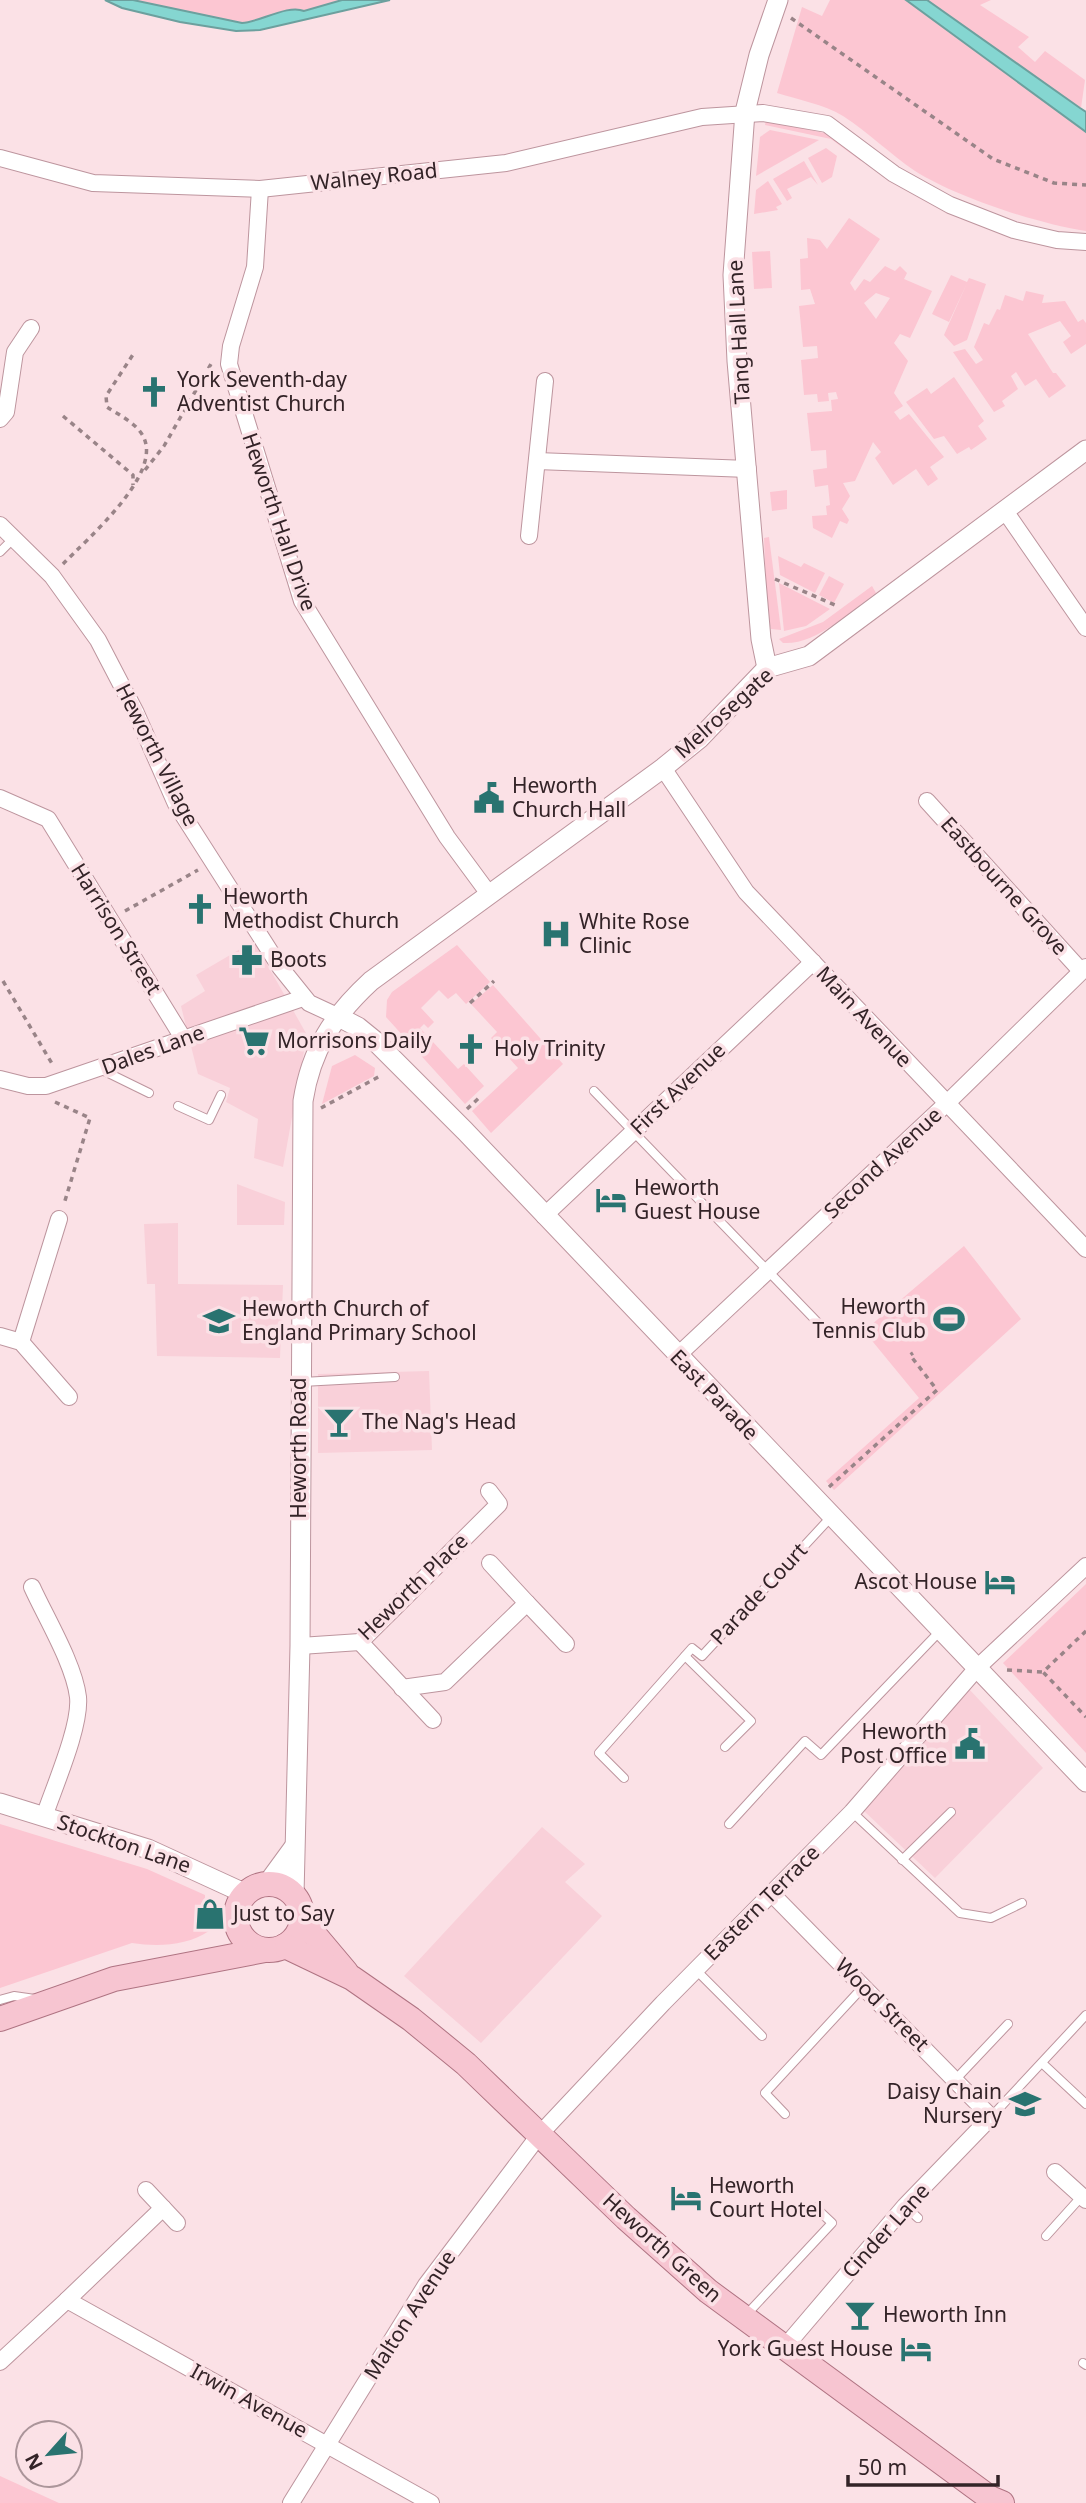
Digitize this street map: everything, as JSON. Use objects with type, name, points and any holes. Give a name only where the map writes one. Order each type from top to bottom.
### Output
[{"type":"main road","points":[[0,2019],[114,1979],[265,1950],[299,1933],[298,1904],[282,1886],[256,1889],[237,1908],[237,1924],[247,1942],[265,1950],[273,1960],[315,1976],[352,1978]]},
{"type":"main road","name":"Heworth Green","points":[[298,1904],[314,1934],[352,1978],[411,2019],[466,2064],[626,2218],[742,2319],[993,2502]]},
{"type":"main road","points":[[195,1962],[237,1924]]},
{"type":"main road","name":"Heworth Green","points":[[265,1950],[352,1978]]},
{"type":"street","name":"Tang Hall Lane","points":[[767,668],[761,639],[737,361],[733,275],[745,113],[776,5]]},
{"type":"street","name":"Walney Road","points":[[0,158],[93,183],[260,188],[506,163],[702,117],[745,113],[788,116],[828,124],[894,174],[950,205],[1014,230],[1057,240],[1086,242]]},
{"type":"street","name":"Heworth Hall Drive","points":[[260,188],[256,267],[231,346],[229,364],[232,383],[302,601],[447,837],[489,894]]},
{"type":"street","points":[[0,419],[6,412],[15,352],[31,328]]},
{"type":"street","points":[[529,536],[545,381]]},
{"type":"street","name":"Melrosegate","points":[[337,1016],[371,981],[663,768],[700,738],[767,668],[809,656],[1086,450]]},
{"type":"street","points":[[537,461],[748,469]]},
{"type":"street","points":[[1005,511],[1086,628]]},
{"type":"street","name":"Heworth Village","points":[[0,525],[52,576],[98,639],[136,713],[176,804],[280,967],[303,998],[316,1008],[337,1016]]},
{"type":"street","name":"Main Avenue","points":[[663,768],[746,892],[1086,1249]]},
{"type":"street","name":"Harrison Street","points":[[0,798],[48,819],[183,1038]]},
{"type":"street","name":"Eastbourne Grove","points":[[927,801],[1083,969]]},
{"type":"street","name":"First Avenue","points":[[544,1216],[813,962]]},
{"type":"street","name":"Second Avenue","points":[[677,1356],[946,1104],[1083,969]]},
{"type":"street","name":"Dales Lane","points":[[0,1079],[28,1086],[54,1083],[303,998]]},
{"type":"street","name":"East Parade","points":[[337,1016],[358,1027],[399,1066],[1086,1782]]},
{"type":"street","name":"Heworth Road","points":[[298,1904],[295,1846],[300,1646],[302,1119],[308,1072],[318,1045],[337,1016]]},
{"type":"street","points":[[21,1342],[59,1219]]},
{"type":"street","points":[[0,1336],[21,1342],[69,1397]]},
{"type":"street","name":"Heworth Place","points":[[300,1646],[360,1642],[499,1504],[489,1491]]},
{"type":"street","points":[[490,1563],[566,1644]]},
{"type":"street","name":"Eastern Terrace","points":[[540,2134],[852,1812],[978,1667],[1086,1566]]},
{"type":"street","points":[[32,1587],[74,1679],[78,1697],[77,1715],[44,1817]]},
{"type":"street","points":[[402,1688],[445,1682],[527,1603]]},
{"type":"street","points":[[360,1642],[433,1720]]},
{"type":"street","name":"Stockton Lane","points":[[0,1803],[148,1849],[256,1889]]},
{"type":"street","points":[[256,1889],[295,1846]]},
{"type":"street","name":"Wood Street","points":[[772,1894],[991,2117]]},
{"type":"street","name":"Cinder Lane","points":[[784,2348],[905,2206],[991,2117]]},
{"type":"street","name":"Malton Avenue","points":[[291,2503],[426,2285],[540,2134]]},
{"type":"street","points":[[1055,2172],[1083,2194]]},
{"type":"street","points":[[146,2190],[177,2223]]},
{"type":"street","points":[[0,2362],[163,2208]]},
{"type":"street","name":"Irwin Avenue","points":[[66,2300],[431,2503]]},
{"type":"lane","points":[[0,552],[14,538]]},
{"type":"lane","points":[[100,1069],[149,1093]]},
{"type":"lane","points":[[594,1091],[824,1329]]},
{"type":"lane","points":[[178,1106],[209,1120],[221,1096]]},
{"type":"lane","points":[[299,1382],[395,1377]]},
{"type":"lane","name":"Parade Court","points":[[624,1778],[599,1753],[692,1648],[702,1656],[831,1517]]},
{"type":"lane","points":[[729,1824],[805,1741],[821,1755],[941,1630]]},
{"type":"lane","points":[[685,1656],[751,1721],[725,1747]]},
{"type":"lane","points":[[852,1812],[960,1913],[991,1918],[1022,1903]]},
{"type":"lane","points":[[902,1860],[951,1812]]},
{"type":"lane","points":[[696,1970],[762,2036]]},
{"type":"lane","points":[[785,2114],[765,2093],[863,1987]]},
{"type":"lane","points":[[0,2000],[13,1996],[50,2001]]},
{"type":"lane","points":[[991,2117],[1086,2015]]},
{"type":"lane","points":[[955,2080],[1008,2024]]},
{"type":"lane","points":[[1042,2063],[1086,2104]]},
{"type":"lane","points":[[1046,2236],[1083,2194]]},
{"type":"lane","points":[[905,2206],[918,2218]]},
{"type":"lane","points":[[742,2319],[832,2223],[815,2207]]},
{"type":"path","points":[[776,5],[993,159],[1054,183],[1086,185]]},
{"type":"path","points":[[52,576],[133,487],[164,446],[210,364],[231,346]]},
{"type":"path","points":[[133,487],[144,470],[144,438],[134,425],[107,407],[106,396],[134,353]]},
{"type":"path","points":[[63,416],[133,475],[133,487]]},
{"type":"path","points":[[775,579],[837,606]]},
{"type":"path","points":[[111,919],[214,862]]},
{"type":"path","points":[[3,981],[54,1083],[56,1104],[90,1118],[59,1219]]},
{"type":"path","points":[[470,1003],[494,981]]},
{"type":"path","points":[[302,1119],[399,1066]]},
{"type":"path","points":[[830,1486],[937,1390],[910,1355],[913,1353]]},
{"type":"path","points":[[1043,1672],[1086,1631]]},
{"type":"path","points":[[978,1667],[1043,1672],[1086,1717]]},
{"type":"shaded area","points":[[133,0],[342,0],[304,11],[282,11],[242,23]]},
{"type":"shaded area","points":[[830,0],[906,0],[1086,132],[1086,231],[1022,216],[974,200],[915,171],[843,116],[819,105],[777,93],[802,7],[822,16]]},
{"type":"shaded area","points":[[927,0],[991,0],[980,5],[1029,37],[1018,47],[1035,62],[1045,51],[1085,80],[1081,108]]},
{"type":"shaded area","points":[[766,120],[833,135],[863,157],[861,161],[831,139],[765,125]]},
{"type":"shaded area","points":[[770,130],[819,140],[756,176],[760,137]]},
{"type":"shaded area","points":[[826,148],[837,156],[832,177],[822,183],[808,158]]},
{"type":"shaded area","points":[[804,161],[818,185],[811,177],[787,189],[792,198],[787,201],[773,179]]},
{"type":"shaded area","points":[[768,181],[782,204],[776,207],[778,210],[754,214],[756,190]]},
{"type":"shaded area","points":[[849,218],[880,239],[850,283],[855,291],[864,279],[870,282],[885,266],[895,271],[900,266],[907,273],[904,279],[932,291],[910,338],[900,334],[894,343],[908,361],[894,393],[903,406],[894,412],[900,420],[909,414],[944,457],[930,467],[938,479],[928,486],[916,469],[893,485],[875,458],[881,452],[873,442],[855,481],[843,483],[850,496],[842,509],[849,520],[847,524],[840,521],[832,538],[813,528],[812,516],[827,515],[826,506],[830,505],[828,485],[815,487],[813,470],[827,468],[826,450],[811,451],[807,413],[832,411],[831,400],[838,399],[836,392],[828,393],[829,401],[818,402],[817,394],[804,395],[801,360],[818,358],[817,346],[803,347],[799,306],[815,304],[810,289],[801,290],[800,259],[808,258],[807,238],[820,240],[827,249]],"holes":[[[876,293],[890,298],[876,319],[864,303]]]},
{"type":"shaded area","points":[[770,251],[772,288],[754,289],[752,252]]},
{"type":"shaded area","points":[[951,275],[967,282],[969,278],[986,284],[967,340],[954,346],[944,335],[967,283],[949,322],[932,314]]},
{"type":"shaded area","points":[[1026,291],[1044,295],[1042,303],[1065,301],[1078,322],[1083,319],[1086,323],[1086,344],[1071,354],[1063,342],[1071,336],[1060,321],[1028,334],[1053,373],[1056,373],[1066,386],[1049,398],[1036,379],[1025,386],[1016,372],[1011,376],[1018,389],[1002,401],[1005,406],[994,412],[953,352],[965,349],[976,364],[983,360],[974,347],[984,323],[989,325],[997,309],[1000,310],[1005,295],[1023,301]]},
{"type":"shaded area","points":[[954,377],[984,421],[978,426],[987,439],[971,450],[969,447],[957,454],[944,436],[934,439],[906,402],[927,388],[931,394]]},
{"type":"shaded area","points":[[787,490],[787,509],[772,511],[770,492]]},
{"type":"shaded area","points":[[769,537],[781,630],[771,629],[767,614],[764,538]]},
{"type":"shaded area","points":[[778,556],[801,567],[804,563],[825,573],[815,593],[780,575]]},
{"type":"shaded area","points":[[829,576],[844,584],[834,603],[819,595]]},
{"type":"shaded area","points":[[779,583],[830,609],[806,626],[784,631]]},
{"type":"shaded area","points":[[872,586],[876,593],[821,633],[796,642],[783,643],[779,639],[823,622]]},
{"type":"shaded area","points":[[254,941],[307,1035],[283,1167],[254,1158],[258,1119],[226,1102],[230,1088],[198,1074],[181,1006],[205,991],[196,975]]},
{"type":"shaded area","points":[[457,945],[490,982],[466,1004],[456,993],[448,999],[439,990],[421,1008],[434,1022],[428,1028],[424,1024],[420,1028],[458,1069],[464,1064],[484,1086],[465,1104],[386,1017],[387,1000],[392,992]]},
{"type":"shaded area","points":[[493,985],[563,1064],[491,1133],[472,1111],[518,1068],[491,1038],[497,1032],[471,1004]]},
{"type":"shaded area","points":[[355,1055],[375,1068],[374,1076],[322,1104],[332,1066]]},
{"type":"shaded area","points":[[237,1184],[285,1202],[284,1225],[237,1225]]},
{"type":"shaded area","name":"Heworth Church of England Primary School","points":[[178,1223],[178,1284],[283,1285],[280,1358],[157,1356],[155,1284],[147,1284],[144,1224]]},
{"type":"shaded area","name":"Heworth Tennis Club","points":[[964,1246],[1021,1319],[834,1490],[826,1481],[919,1398],[864,1331]]},
{"type":"shaded area","points":[[429,1371],[432,1450],[318,1453],[318,1374]]},
{"type":"shaded area","points":[[1086,1584],[1086,1753],[1003,1663]]},
{"type":"shaded area","points":[[969,1689],[1043,1768],[935,1878],[864,1811],[904,1756]]},
{"type":"shaded area","points":[[0,1824],[147,1869],[205,1895],[205,1922],[209,1931],[191,1940],[172,1944],[132,1943],[0,1988]]},
{"type":"shaded area","points":[[542,1827],[585,1864],[565,1882],[602,1916],[481,2043],[404,1976]]},
{"type":"shaded area","points":[[0,2476],[14,2482],[14,2489],[28,2489],[59,2503],[0,2503]]},
{"type":"water","points":[[105,0],[133,0],[242,23],[282,11],[304,11],[342,0],[390,0],[260,30],[236,31],[180,22],[122,8]]},
{"type":"water","points":[[906,0],[927,0],[1086,112],[1086,132]]},
{"type":"place","name":"York Seventh-day Adventist Church","points":[[154,392]]},
{"type":"place","name":"Heworth Church Hall","points":[[489,798]]},
{"type":"place","name":"Heworth Methodist Church","points":[[200,909]]},
{"type":"place","name":"White Rose Clinic","points":[[556,934]]},
{"type":"place","name":"Boots","points":[[247,960]]},
{"type":"place","name":"Morrisons Daily","points":[[254,1041]]},
{"type":"place","name":"Holy Trinity","points":[[471,1049]]},
{"type":"place","name":"Heworth Guest House","points":[[611,1200]]},
{"type":"place","name":"Heworth Tennis Club","points":[[949,1319]]},
{"type":"place","name":"Heworth Church of England Primary School","points":[[219,1321]]},
{"type":"place","name":"The Nag's Head","points":[[339,1422]]},
{"type":"place","name":"Ascot House","points":[[1000,1582]]},
{"type":"place","name":"Heworth Post Office","points":[[970,1744]]},
{"type":"place","name":"Just to Say","points":[[210,1914]]},
{"type":"place","name":"Daisy Chain Nursery","points":[[1025,2104]]},
{"type":"place","name":"Heworth Court Hotel","points":[[686,2198]]},
{"type":"place","name":"Heworth Inn","points":[[860,2315]]},
{"type":"place","name":"York Guest House","points":[[916,2349]]}]
